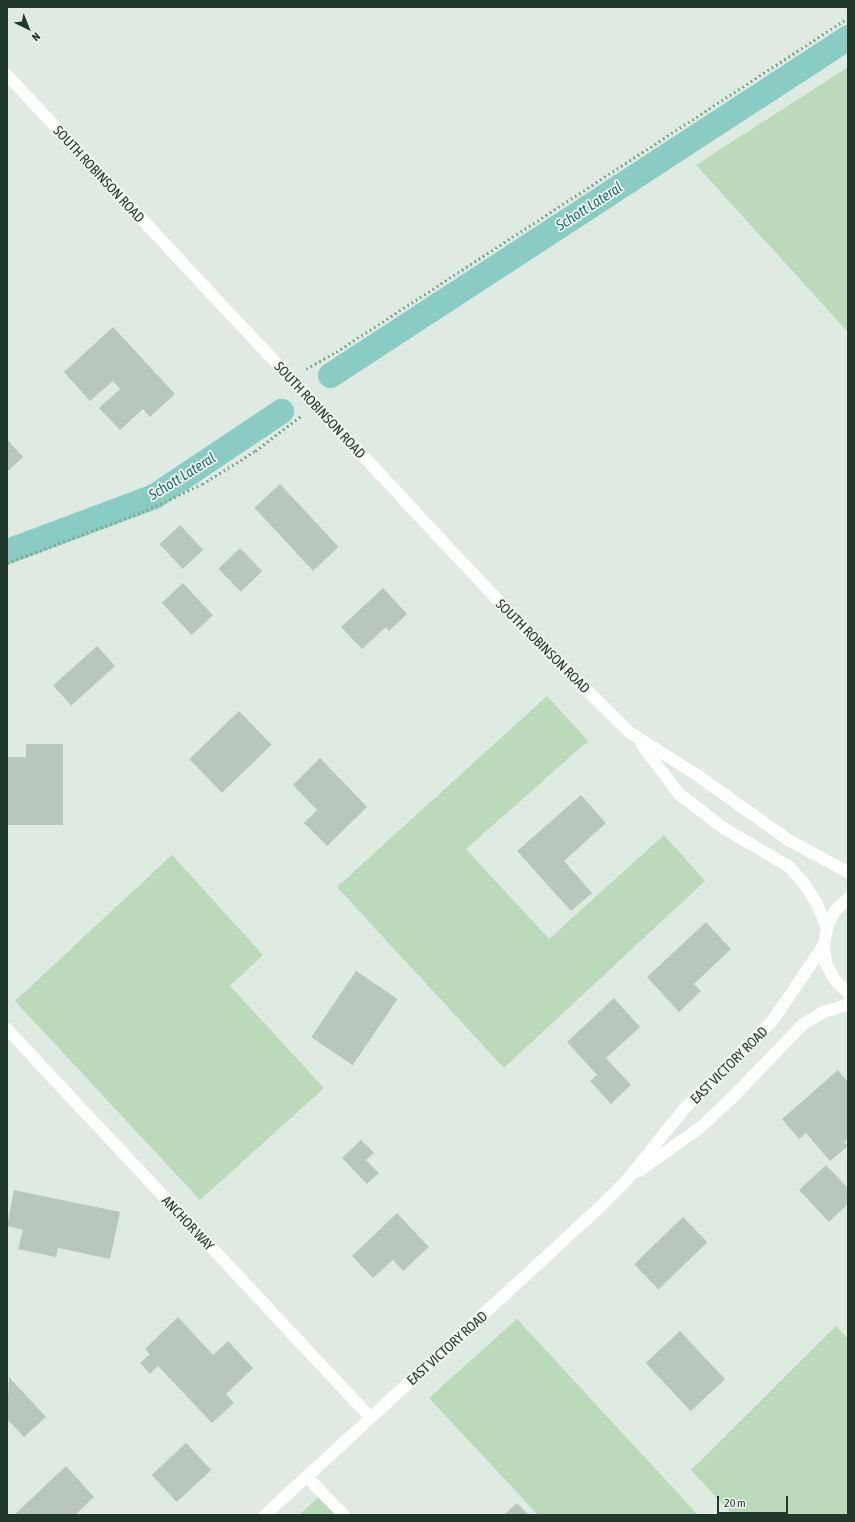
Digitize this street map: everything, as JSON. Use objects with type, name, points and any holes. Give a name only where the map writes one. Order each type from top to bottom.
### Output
[{"type":"street","name":"SOUTH ROBINSON ROAD","points":[[7,75],[520,624],[638,740],[679,794],[725,830],[788,866],[803,882],[827,927]]},
{"type":"street","name":"SOUTH ROBINSON ROAD","points":[[638,740],[697,775],[790,842],[848,872]]},
{"type":"street","points":[[848,898],[835,911],[827,927],[824,945],[826,963],[834,979],[848,993]]},
{"type":"street","name":"EAST VICTORY ROAD","points":[[265,1515],[370,1417],[497,1304],[627,1180],[684,1109],[773,1020],[824,945]]},
{"type":"street","name":"EAST VICTORY ROAD","points":[[627,1180],[701,1127],[735,1095],[802,1025],[821,1013],[848,1004]]},
{"type":"street","name":"ANCHOR WAY","points":[[7,1029],[370,1417]]},
{"type":"street","points":[[307,1477],[344,1515]]},
{"type":"path","points":[[290,378],[336,352],[848,18]]},
{"type":"path","points":[[7,563],[142,512],[202,484],[254,451],[316,405]]},
{"type":"green space","points":[[848,67],[848,332],[696,165]]},
{"type":"green space","points":[[547,696],[588,741],[466,849],[549,939],[664,835],[705,881],[504,1068],[337,887]]},
{"type":"green space","points":[[172,855],[263,955],[230,986],[324,1088],[200,1200],[15,1001]]},
{"type":"green space","points":[[517,1319],[698,1515],[538,1515],[429,1398]]},
{"type":"green space","points":[[836,1326],[848,1339],[848,1515],[733,1515],[691,1470]]},
{"type":"green space","points":[[325,1491],[347,1515],[299,1515]]},
{"type":"building","points":[[113,327],[175,394],[150,417],[143,409],[120,430],[99,408],[120,389],[113,381],[90,401],[64,372]]},
{"type":"building","points":[[7,439],[23,457],[7,472]]},
{"type":"building","points":[[280,484],[339,547],[313,571],[254,508]]},
{"type":"building","points":[[180,525],[203,550],[183,569],[160,544]]},
{"type":"building","points":[[240,548],[262,571],[241,592],[218,569]]},
{"type":"building","points":[[183,583],[213,615],[192,635],[162,603]]},
{"type":"building","points":[[383,588],[407,614],[389,631],[386,627],[362,649],[341,627]]},
{"type":"building","points":[[97,646],[115,666],[71,706],[53,685]]},
{"type":"building","points":[[239,711],[272,745],[222,793],[189,759]]},
{"type":"building","points":[[26,744],[63,744],[63,825],[8,825],[8,757],[26,757]]},
{"type":"building","points":[[320,758],[367,807],[327,846],[304,823],[317,810],[293,785]]},
{"type":"building","points":[[581,795],[606,823],[564,861],[592,893],[571,911],[517,851]]},
{"type":"building","points":[[706,922],[731,949],[694,984],[701,991],[679,1012],[647,977]]},
{"type":"building","points":[[356,971],[397,999],[353,1065],[311,1037]]},
{"type":"building","points":[[614,998],[640,1027],[606,1058],[631,1085],[611,1104],[590,1081],[597,1075],[567,1042]]},
{"type":"building","points":[[838,1070],[848,1082],[848,1139],[844,1142],[848,1146],[830,1161],[806,1133],[799,1139],[782,1119]]},
{"type":"building","points":[[361,1140],[374,1153],[366,1160],[379,1173],[367,1184],[342,1158]]},
{"type":"building","points":[[826,1165],[848,1188],[848,1204],[829,1222],[799,1190]]},
{"type":"building","points":[[14,1190],[120,1212],[110,1259],[58,1248],[56,1257],[18,1249],[23,1230],[7,1226]]},
{"type":"building","points":[[397,1213],[429,1247],[403,1271],[393,1260],[373,1278],[352,1256]]},
{"type":"building","points":[[683,1217],[707,1242],[658,1289],[634,1264]]},
{"type":"building","points":[[178,1317],[213,1355],[228,1341],[253,1368],[226,1394],[234,1403],[212,1423],[158,1366],[150,1374],[140,1363],[150,1354],[145,1349]]},
{"type":"building","points":[[680,1331],[725,1379],[691,1411],[646,1363]]},
{"type":"building","points":[[9,1377],[46,1417],[24,1437],[7,1419]]},
{"type":"building","points":[[186,1443],[211,1470],[177,1502],[152,1475]]},
{"type":"building","points":[[66,1466],[94,1497],[75,1515],[14,1515]]},
{"type":"building","points":[[517,1503],[529,1515],[504,1515]]},
{"type":"waterway","name":"Schott Lateral","points":[[330,375],[848,37]]},
{"type":"waterway","name":"Schott Lateral","points":[[7,551],[154,496],[281,411]]}]
